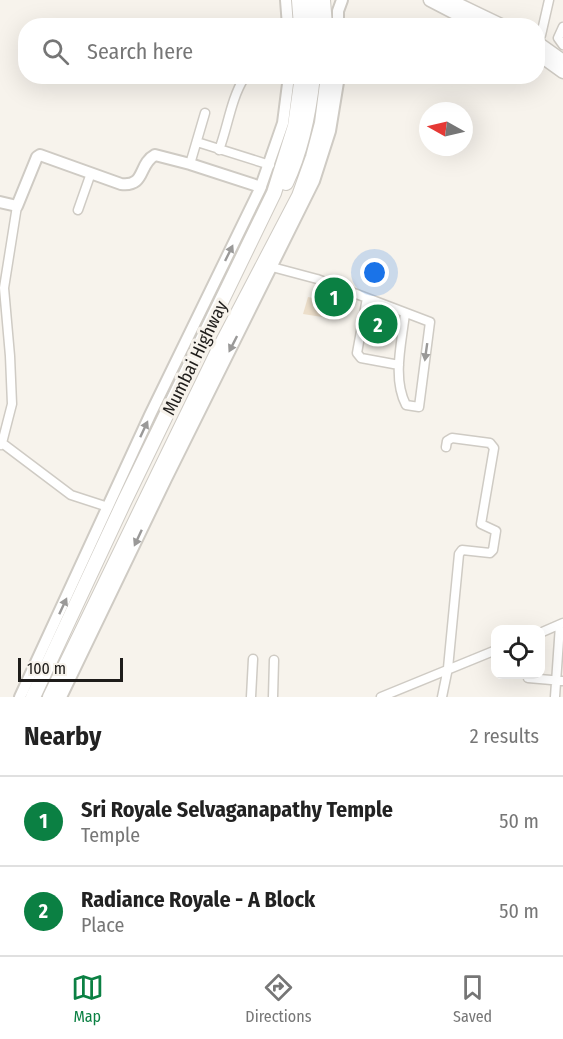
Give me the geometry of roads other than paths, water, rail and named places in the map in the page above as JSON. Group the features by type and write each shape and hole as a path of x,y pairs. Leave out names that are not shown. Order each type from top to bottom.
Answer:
{"highway":[{"path":"299,0 300,18"},
{"path":"311,0 312,18"},
{"name":"Mumbai Highway","path":"33,697 57,644 58,629 265,213 282,170 295,126 301,84"},
{"path":"237,271 263,228 291,173 307,121 313,84"},
{"path":"50,697 172,458 217,353 303,187 322,123 327,84"}],"main road":[{"path":"430,0 465,18"},
{"path":"449,0 486,18"},
{"path":"545,48 563,62"},
{"path":"545,60 563,72"}],"street":[{"path":"286,0 287,18"},
{"path":"338,18 342,0"},
{"path":"545,18 549,0"},
{"path":"563,27 558,39 563,45"},
{"path":"219,150 228,125 236,90 240,84"},
{"path":"20,697 58,629 108,507 261,187 283,123 288,84"},
{"path":"62,697 172,458 306,199 321,165 335,110 338,84"},
{"path":"190,164 205,113"},
{"path":"197,142 270,165"},
{"path":"108,507 71,495 1,445 12,404 4,288 17,206 37,157 40,155 129,185 136,181 150,158 155,155 261,187"},
{"path":"78,210 91,173"},
{"path":"0,202 17,206"},
{"path":"272,268 317,279 322,283 430,322 419,407 406,405 400,394 399,365 405,313"},
{"path":"367,298 357,353 361,358 399,365"},
{"path":"442,697 448,668 459,554 462,550 490,553 493,550 496,531 481,524 494,448 490,443 452,438 447,441 446,447"},
{"path":"545,631 561,624 560,681 555,697"},
{"path":"381,697 491,652"},
{"path":"250,697 253,660"},
{"path":"273,697 274,660"},
{"path":"539,679 560,681"}],"place":[{"name":"Sri Royale Selvaganapathy Temple","path":"334,297"},
{"name":"Radiance Royale - A Block","path":"378,324"}]}
